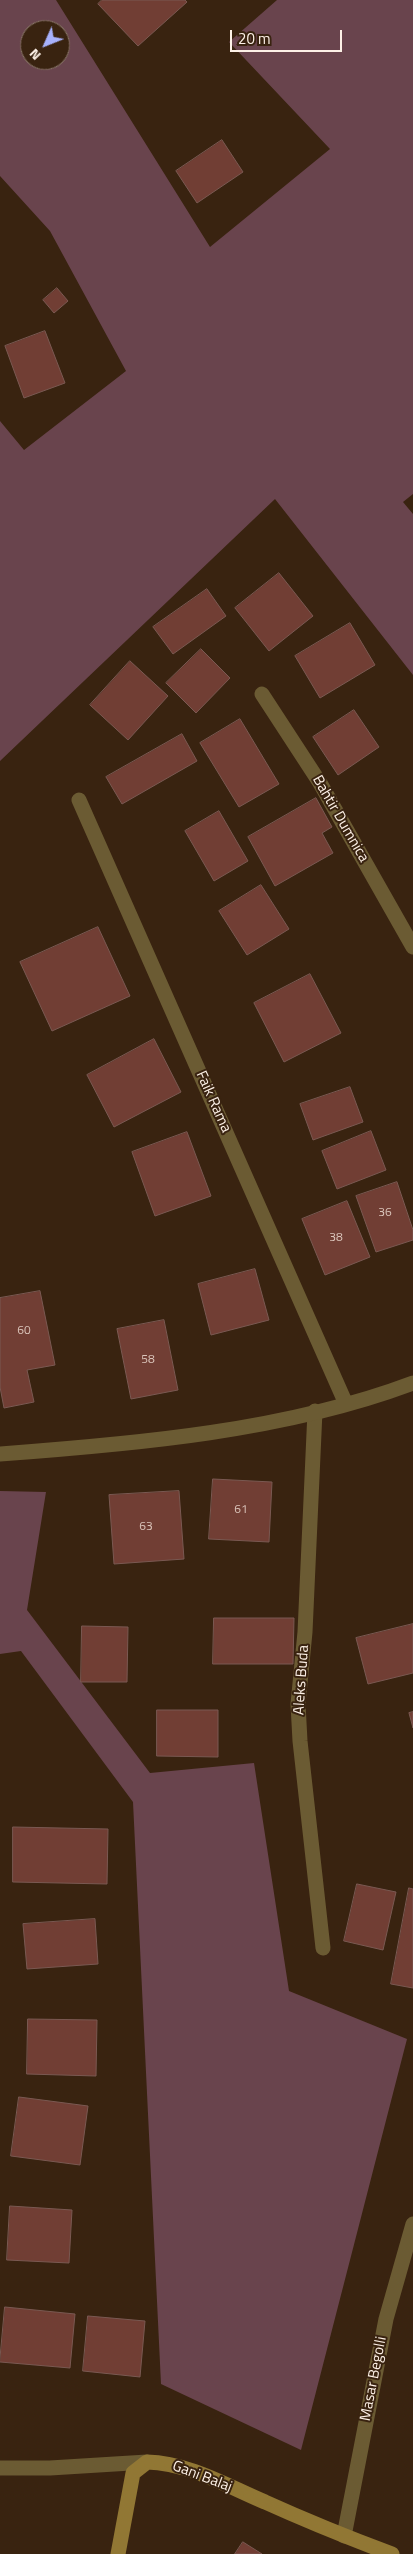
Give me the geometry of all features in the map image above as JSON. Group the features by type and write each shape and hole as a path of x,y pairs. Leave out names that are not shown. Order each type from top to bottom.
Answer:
{"street":[{"name":"Bahtir Dumnica","path":"262,694 320,783 413,947"},
{"name":"Faik Rama","path":"79,800 346,1404"},
{"path":"0,1454 109,1446 253,1424 367,1400 413,1383"},
{"name":"Aleks Buda","path":"315,1411 305,1632 298,1704 300,1741 323,1948"},
{"name":"Masar Begolli","path":"344,2536 386,2319 413,2224"},
{"path":"118,2554 134,2473 147,2462"},
{"name":"Gani Balaj","path":"0,2468 50,2468 168,2462 189,2469 344,2536 392,2554"}],"shaded area":[{"path":"0,0 56,0 68,20 20,20 20,70 70,70 70,22 210,247 330,149 229,42 277,0 413,0 413,494 403,502 413,514 413,675 275,499 0,761 0,421 24,450 126,371 50,231 0,176"},
{"path":"0,1491 46,1492 27,1610 150,1773 254,1763 289,1991 407,2039 301,2450 161,2384 133,1802 21,1651 0,1654"}],"building":[{"path":"102,0 185,0 187,2 138,46 98,4"},
{"path":"222,140 243,172 197,203 176,171"},
{"path":"57,288 68,301 54,313 43,300"},
{"path":"45,331 65,383 24,398 5,346"},
{"path":"279,573 313,616 269,651 235,608"},
{"path":"207,589 226,616 173,654 153,627"},
{"path":"350,623 375,665 320,698 295,656"},
{"path":"201,649 230,678 196,713 166,683"},
{"path":"130,661 168,696 128,740 90,705"},
{"path":"354,710 379,747 338,775 313,737"},
{"path":"240,719 279,784 239,807 200,743"},
{"path":"182,734 197,761 122,804 106,777"},
{"path":"316,798 332,827 322,833 333,853 275,886 248,837"},
{"path":"219,811 248,861 214,881 185,831"},
{"path":"261,885 289,929 247,955 219,911"},
{"path":"98,927 130,996 52,1031 20,962"},
{"path":"310,974 341,1033 284,1062 254,1003"},
{"path":"154,1039 181,1092 114,1127 87,1075"},
{"path":"350,1087 363,1122 313,1140 300,1104"},
{"path":"371,1131 386,1170 337,1189 322,1151"},
{"path":"187,1132 211,1196 155,1216 132,1152"},
{"path":"397,1182 413,1230 413,1240 376,1252 356,1196"},
{"path":"347,1201 370,1257 325,1275 302,1219"},
{"path":"255,1269 269,1320 211,1335 198,1284"},
{"path":"40,1291 55,1365 27,1370 34,1402 4,1408 0,1387 0,1298"},
{"path":"164,1320 178,1390 131,1399 117,1329"},
{"path":"213,1479 272,1482 269,1542 209,1539"},
{"path":"179,1491 184,1559 114,1564 109,1495"},
{"path":"214,1618 294,1618 293,1664 213,1664"},
{"path":"413,1624 413,1673 368,1684 356,1638"},
{"path":"82,1626 128,1627 127,1682 81,1682"},
{"path":"157,1710 218,1710 218,1757 157,1756"},
{"path":"413,1712 413,1728 409,1713"},
{"path":"13,1827 108,1829 107,1884 13,1882"},
{"path":"357,1884 396,1892 383,1950 344,1941"},
{"path":"409,1888 413,1889 413,1988 391,1984"},
{"path":"95,1919 98,1964 27,1969 23,1924"},
{"path":"28,2019 97,2020 96,2076 27,2074"},
{"path":"19,2097 88,2106 80,2165 11,2156"},
{"path":"10,2206 72,2210 69,2263 7,2260"},
{"path":"5,2307 75,2314 70,2368 0,2362"},
{"path":"88,2316 145,2321 140,2377 83,2371"},
{"path":"243,2542 262,2554 235,2554"}]}
